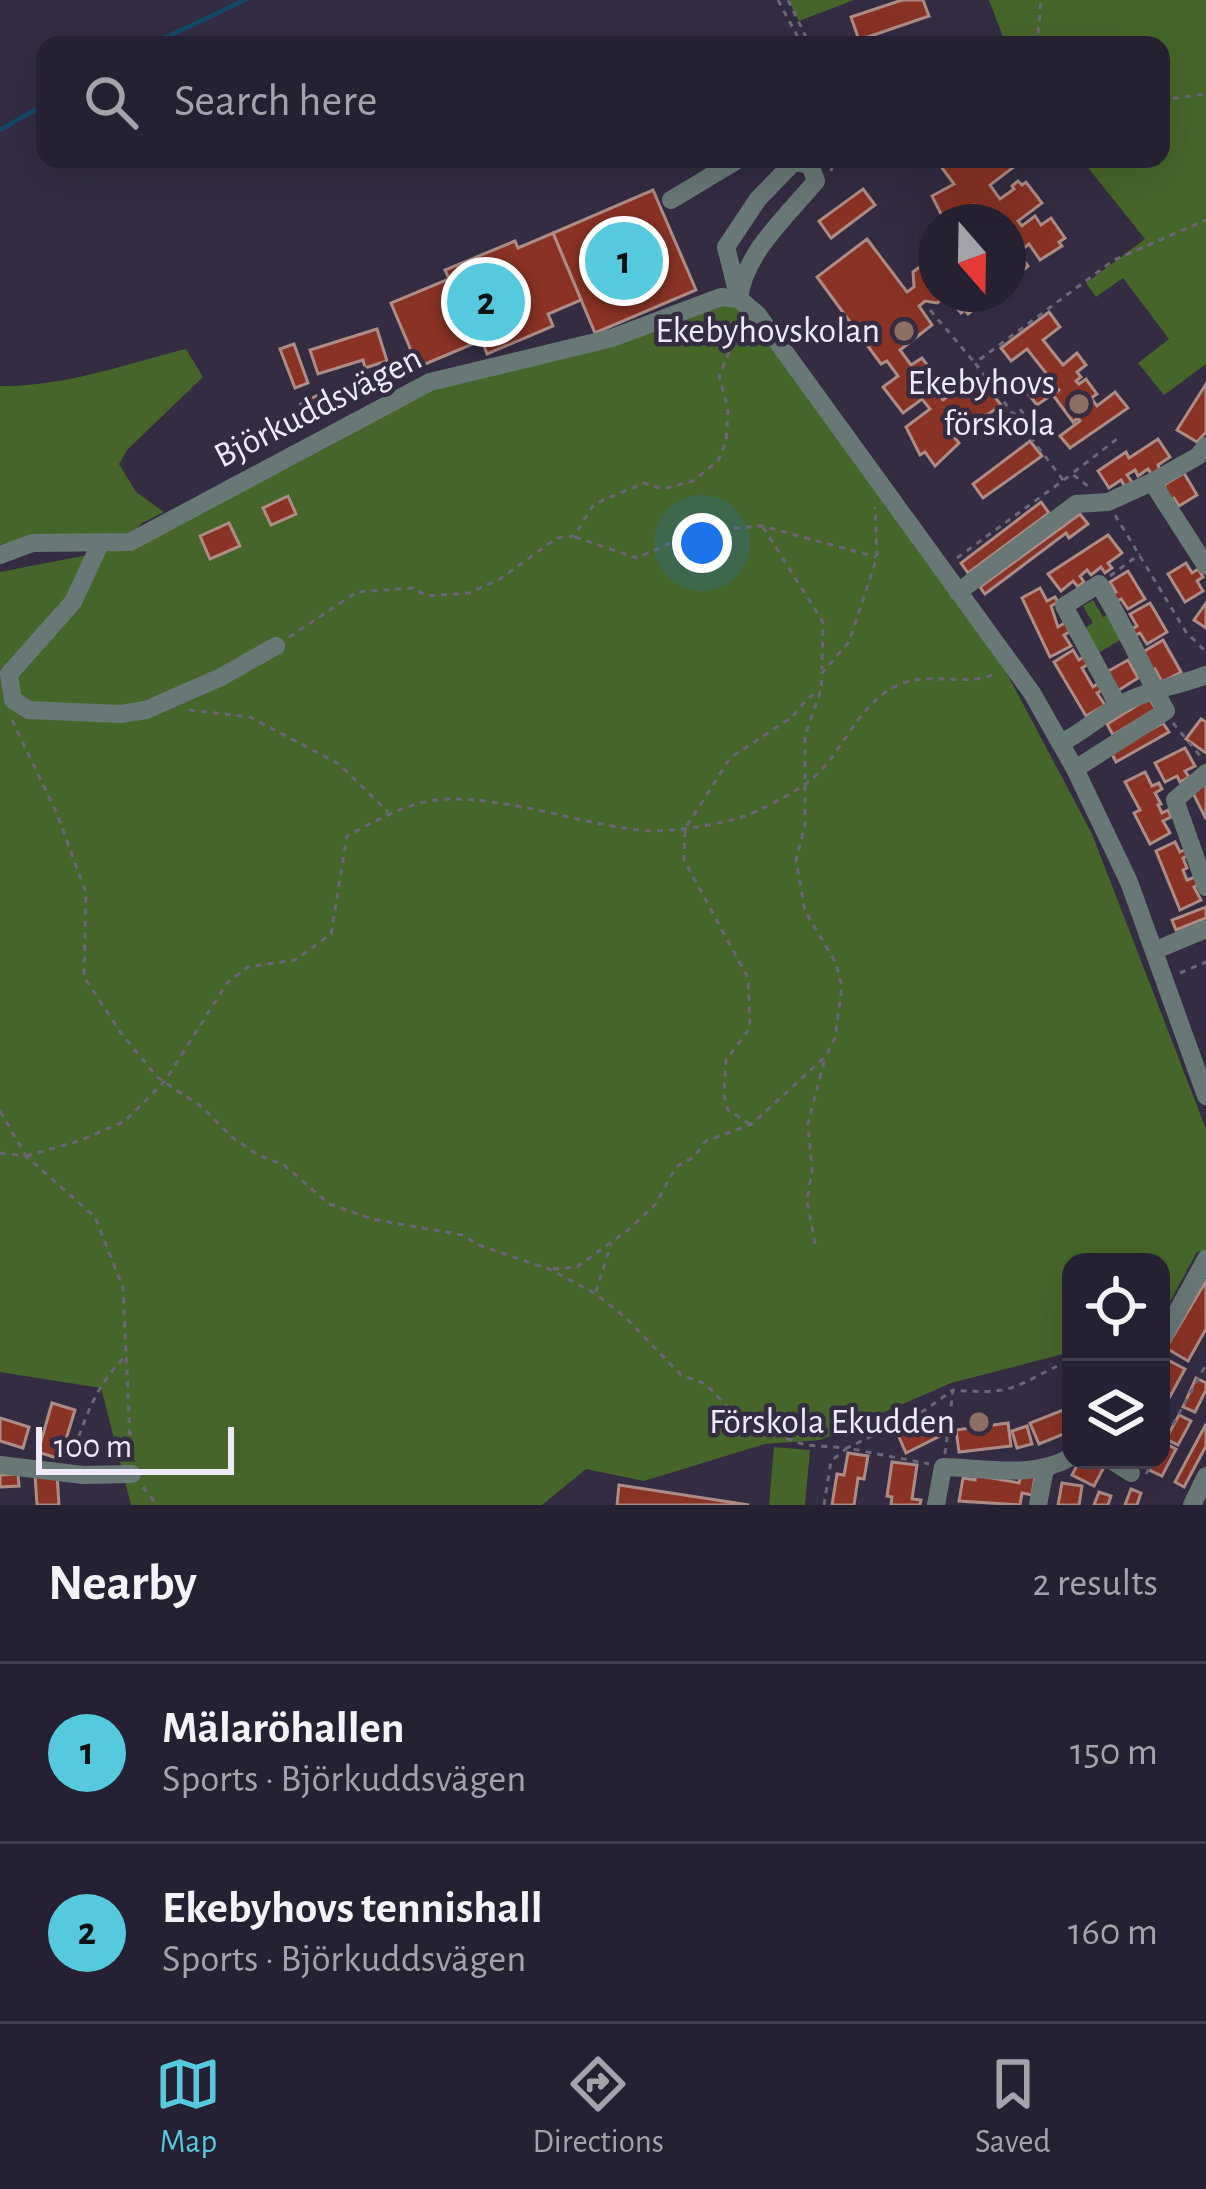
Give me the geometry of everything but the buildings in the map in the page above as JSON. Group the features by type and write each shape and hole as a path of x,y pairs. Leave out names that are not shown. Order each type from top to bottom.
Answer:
{"street":[{"path":"671,200 724,168"},
{"path":"788,168 758,199 726,247 744,301 1013,667 1060,743 1129,881 1206,1096"},
{"path":"744,301 741,280 755,255 816,181 811,168"},
{"name":"Björkuddsvägen","path":"0,555 32,543 130,542 430,382 612,338 721,297 744,301"},
{"path":"958,592 1076,504 1108,502 1198,456 1206,446"},
{"path":"1152,482 1206,566"},
{"path":"100,544 73,602 4,673 13,700 29,710 120,714 146,710 276,646"},
{"path":"1075,769 1166,711 1099,584 1060,599 1118,705"},
{"path":"1060,743 1118,705 1154,688 1175,687 1206,674"},
{"path":"1206,773 1174,800 1206,887"},
{"path":"1156,950 1206,929"},
{"path":"1170,1325 1206,1259"},
{"path":"0,1453 38,1467"},
{"path":"936,1505 943,1466 1045,1468 1062,1461"},
{"path":"0,1466 132,1474"},
{"path":"1038,1505 1045,1468"},
{"path":"1126,1469 1137,1476"},
{"path":"1192,1505 1206,1476"}],"path":[{"path":"778,0 797,36"},
{"path":"788,0 806,36"},
{"path":"1038,36 1041,0"},
{"path":"1170,99 1206,94"},
{"path":"830,172 832,168"},
{"path":"975,363 1114,260 1206,220"},
{"path":"574,536 594,504 644,483 663,489 693,481 718,461 726,442 728,409 719,376 744,301"},
{"path":"932,312 1013,414 1020,409 1038,434 1032,439 1063,480"},
{"path":"950,563 1118,439"},
{"path":"1072,473 1108,502 1186,632 1206,652"},
{"path":"822,673 849,642 877,557 876,481"},
{"path":"276,646 357,592 413,588 427,596 469,592 500,579 557,538 574,536 637,558 698,531 762,526 877,557"},
{"path":"762,526 823,622 821,690 805,735 805,825 796,860 805,911 836,963 842,987 835,1037 808,1124 812,1170 808,1201 815,1244"},
{"path":"1099,584 1140,554"},
{"path":"0,1153 26,1156 125,1121 165,1081 227,983 248,967 295,960 331,934 347,836 390,814 447,799 514,806 634,830 685,829 744,817 806,782 856,723 896,686 933,677 974,683 1013,667"},
{"path":"752,1124 728,1110 724,1095 726,1060 750,1028 748,978 684,860 685,829 730,758 792,717 821,690"},
{"path":"13,700 10,716 57,814 86,893 84,977 157,1077 202,1107 232,1137 284,1165 329,1204 372,1219 462,1234 481,1246 549,1269 596,1294 682,1375 706,1384 741,1422 805,1445 943,1466 953,1390"},
{"path":"180,709 250,717 339,764 390,814"},
{"path":"1166,711 1186,743 1206,763"},
{"path":"1177,974 1206,962"},
{"path":"549,1269 577,1267 612,1242 655,1205 676,1167 694,1157 706,1141 752,1124 826,1056"},
{"path":"0,1111 26,1156 94,1217 122,1288 132,1474 157,1505"},
{"path":"596,1294 612,1242"},
{"path":"67,1472 88,1408 106,1375 125,1357"},
{"path":"824,1505 831,1461 848,1448 926,1410 953,1390 996,1394 1025,1386 1069,1361"},
{"path":"1170,1430 1206,1364"},
{"path":"1137,1476 1144,1469"}],"green space":[{"path":"788,0 854,0 799,21"},
{"path":"989,0 1206,0 1206,364 1164,395 1138,363 1169,339 1123,278 1096,297 1086,283 1145,239 1088,168 1170,168 1170,36 1003,36"},
{"path":"717,303 735,305 753,318 995,651 1092,834 1206,1129 1206,1251 1197,1252 1170,1302 1170,1253 1062,1253 1062,1354 951,1383 820,1440 765,1444 644,1481 586,1469 542,1505 131,1505 101,1388 0,1372 0,572 134,546 435,387"},
{"path":"186,349 203,377 127,450 119,464 136,492 164,512 132,533 25,538 0,545 0,386 71,379"},
{"path":"1093,600 1103,617 1110,613 1125,637 1095,655 1080,631 1093,623 1083,606"},
{"path":"774,1447 810,1450 805,1505 769,1505"}],"waterway":[{"path":"169,36 245,0"},
{"path":"0,130 36,109"}],"place":[{"name":"Mälaröhallen","path":"624,261"},
{"name":"Ekebyhovs tennishall","path":"486,302"},
{"name":"Ekebyhovskolan","path":"904,331"},
{"name":"Ekebyhovs förskola","path":"1079,404"},
{"name":"Förskola Ekudden","path":"979,1422"}]}
